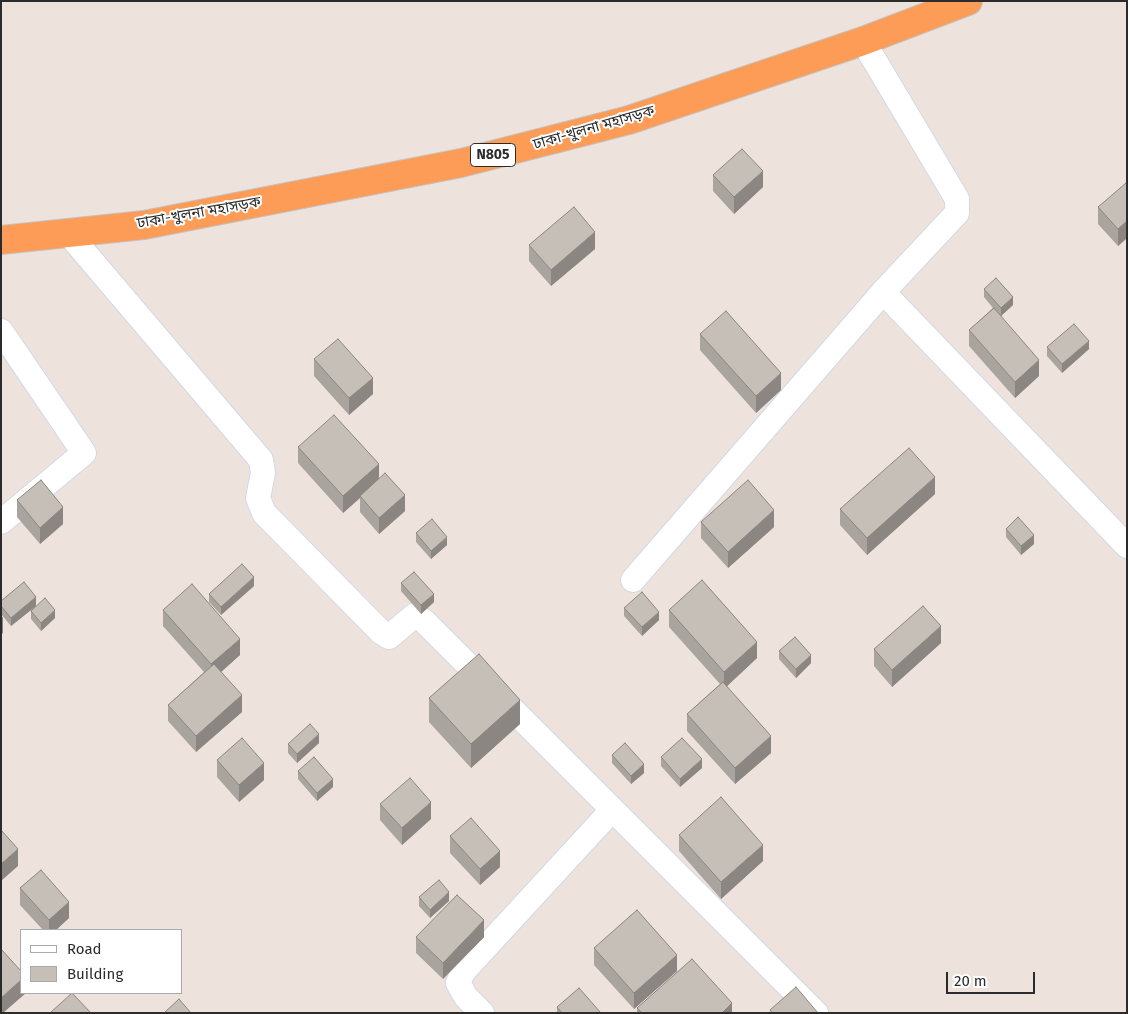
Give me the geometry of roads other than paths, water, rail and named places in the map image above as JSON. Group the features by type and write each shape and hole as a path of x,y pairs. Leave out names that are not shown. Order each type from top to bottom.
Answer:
{"highway":[{"name":"ঢাকা-খুলনা মহাসড়ক","path":"1,240 144,225 461,163 629,120 863,42 968,1"}],"street":[{"path":"633,580 883,292 957,213 957,199 863,42"},
{"path":"68,233 261,460 263,473 258,498 264,513 388,637 415,615 424,621 816,1013"},
{"path":"883,292 1127,546"},
{"path":"1,331 84,453 1,522"},
{"path":"482,1013 466,997 458,983 463,972 612,810"}]}
